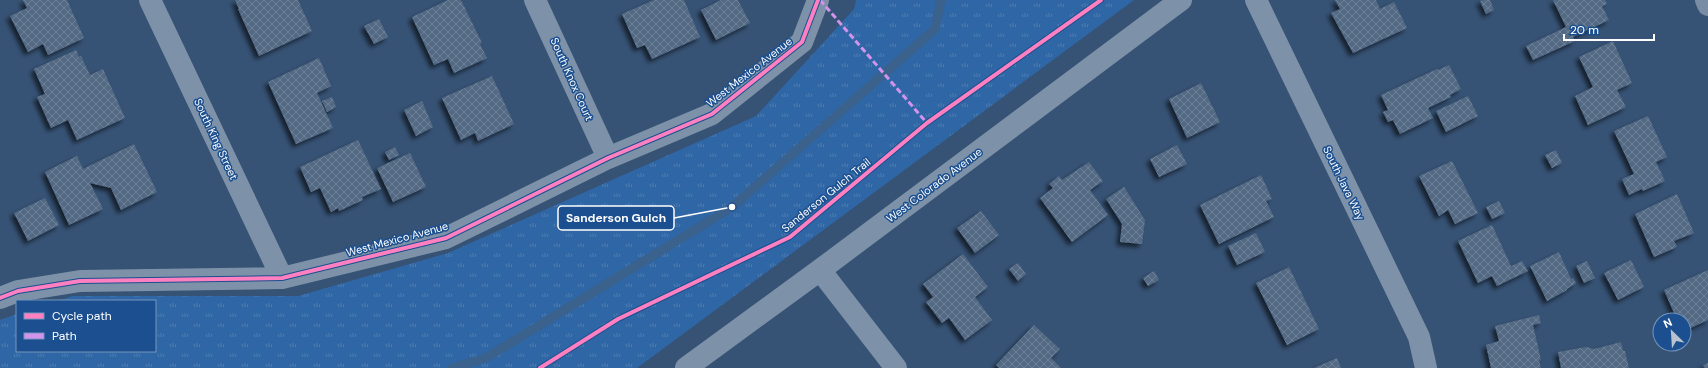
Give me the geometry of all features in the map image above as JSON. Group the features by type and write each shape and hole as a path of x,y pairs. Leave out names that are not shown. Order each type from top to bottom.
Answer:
{"street":[{"name":"South King Street","path":"150,0 282,278"},
{"name":"South Knox Court","path":"535,0 608,158"},
{"name":"West Mexico Avenue","path":"0,298 18,291 80,281 282,278 446,238 608,158 712,114 802,42 818,0"},
{"name":"West Colorado Avenue","path":"686,368 820,270 1181,0"},
{"name":"South Java Way","path":"1256,0 1419,337 1426,368"},
{"path":"1706,0 1708,5"},
{"path":"820,270 896,368"}],"green space":[{"path":"856,0 1134,0 637,368 0,368 0,320 16,314 16,352 156,352 156,300 60,300 73,296 298,296 448,253 756,116 854,9"}],"building":[{"path":"23,0 67,0 84,38 48,55 43,44 28,52 10,16 27,8"},
{"path":"235,0 298,0 312,31 259,56"},
{"path":"448,0 461,0 482,43 480,44 487,58 454,73 448,59 434,65 412,17"},
{"path":"654,0 684,0 700,37 652,59 645,45 637,48 622,14"},
{"path":"721,0 738,0 750,23 716,40 701,10"},
{"path":"1335,0 1376,0 1380,9 1394,2 1407,28 1353,53 1331,13 1340,9"},
{"path":"1490,0 1494,10 1486,14 1480,1"},
{"path":"1553,0 1605,0 1607,4 1602,6 1609,20 1573,37 1575,41 1533,60 1526,46 1566,27"},
{"path":"379,19 388,37 374,44 364,26"},
{"path":"1613,41 1632,83 1617,90 1626,107 1588,125 1575,96 1593,87 1579,57"},
{"path":"76,50 79,57 81,56 90,75 103,69 125,118 77,140 68,120 51,128 37,97 45,94 34,69"},
{"path":"319,58 331,86 317,93 333,128 296,144 268,82"},
{"path":"1449,65 1461,89 1450,95 1451,97 1428,108 1433,118 1400,134 1393,120 1388,122 1383,112 1388,110 1381,95"},
{"path":"492,76 514,124 478,141 475,133 461,140 442,98"},
{"path":"1201,83 1220,122 1187,138 1169,99"},
{"path":"1468,96 1478,116 1446,132 1436,111"},
{"path":"332,97 336,107 327,112 322,101"},
{"path":"422,101 433,127 416,136 404,110"},
{"path":"1648,116 1667,157 1656,162 1665,181 1643,191 1642,189 1629,195 1622,179 1634,174 1614,131"},
{"path":"358,140 381,189 362,197 363,200 339,211 338,208 331,212 320,188 311,192 300,167"},
{"path":"134,144 157,192 121,210 111,188 90,183 103,209 69,225 45,172 77,156 83,169"},
{"path":"1177,145 1187,164 1159,177 1150,159"},
{"path":"395,147 399,155 389,160 385,152"},
{"path":"1556,150 1562,163 1552,168 1545,155"},
{"path":"410,153 426,187 393,202 377,168"},
{"path":"1452,161 1478,213 1455,224 1448,210 1439,216 1419,176"},
{"path":"1089,162 1103,181 1090,190 1108,215 1072,242 1040,198 1053,188 1049,184 1059,176 1062,180"},
{"path":"1261,175 1272,199 1266,201 1274,217 1219,244 1200,205"},
{"path":"1124,187 1145,220 1142,244 1120,242 1122,224 1106,199"},
{"path":"1677,194 1694,233 1674,241 1677,247 1654,257 1635,214"},
{"path":"45,198 59,225 28,241 14,213"},
{"path":"1499,201 1505,213 1492,219 1486,207"},
{"path":"981,211 999,235 975,253 957,228"},
{"path":"1492,225 1511,266 1522,261 1528,271 1497,286 1492,276 1478,283 1458,241"},
{"path":"1256,233 1265,252 1237,265 1228,246"},
{"path":"1559,252 1571,279 1573,278 1576,283 1567,290 1547,301 1530,266"},
{"path":"963,254 988,287 975,297 992,320 965,340 949,318 942,323 926,302 933,297 923,284"},
{"path":"1631,260 1644,287 1618,300 1604,273"},
{"path":"1587,261 1595,278 1584,283 1576,266"},
{"path":"1018,263 1026,274 1018,281 1009,269"},
{"path":"1289,267 1319,329 1287,345 1256,283"},
{"path":"1708,270 1708,320 1692,327 1692,312 1674,312 1664,290"},
{"path":"1154,271 1159,280 1148,286 1143,278"},
{"path":"1539,315 1541,323 1533,325 1541,360 1539,361 1541,368 1491,368 1486,345 1499,341 1495,326"},
{"path":"1034,325 1060,349 1051,358 1061,368 999,368 996,365"},
{"path":"1621,342 1629,368 1561,368 1558,352 1586,347 1594,349"},
{"path":"1337,358 1341,368 1314,368"},
{"path":"1708,363 1708,368 1705,368 1703,365"}],"waterway":[{"path":"452,368 486,358 732,207 935,29 941,0"}],"marked path":[{"path":"820,0 927,123"}],"cycle path":[{"path":"0,298 18,291 80,281 282,278 446,238 608,158 712,114 802,42 818,0"},
{"name":"Sanderson Gulch Trail","path":"540,368 618,319 790,237 927,123 1101,0"}],"place":[{"name":"Sanderson Gulch","path":"732,207"}]}
